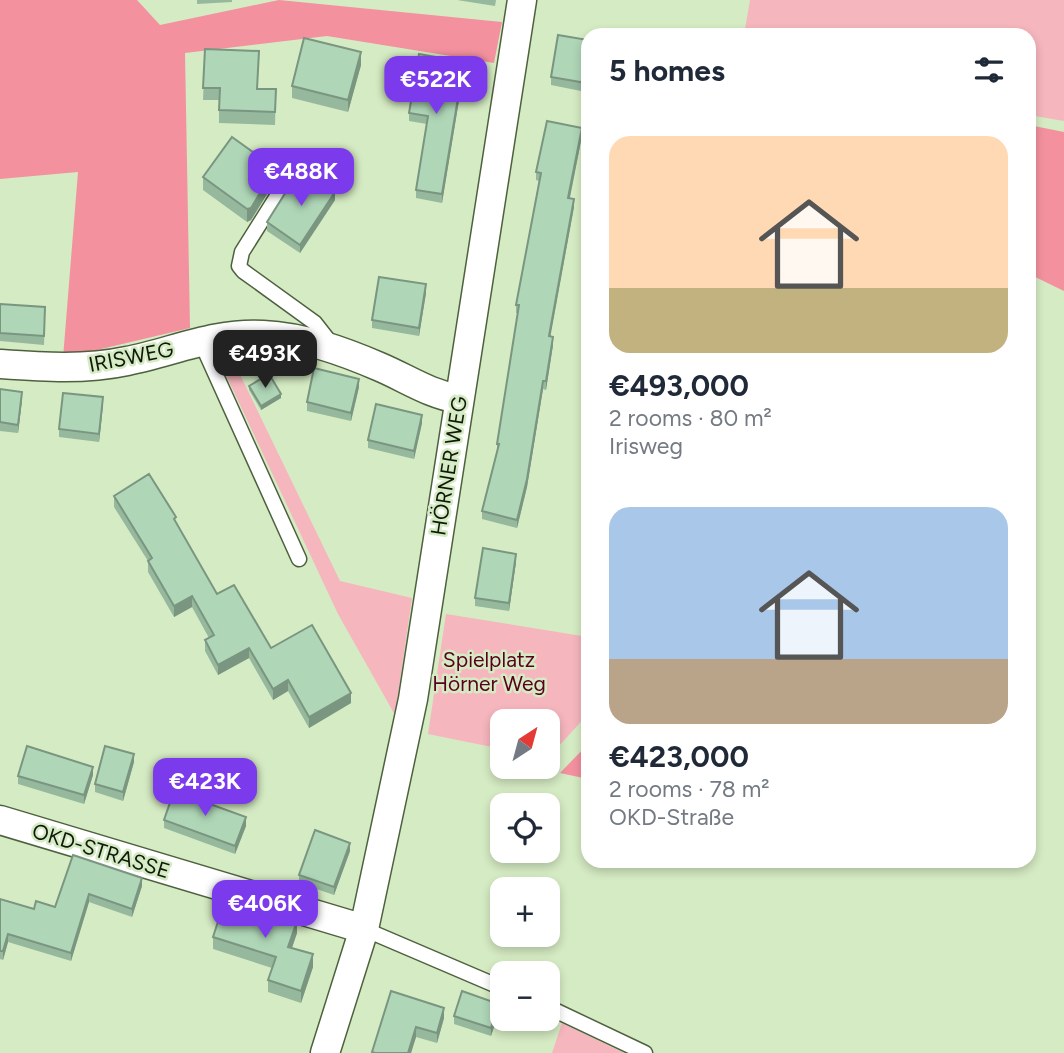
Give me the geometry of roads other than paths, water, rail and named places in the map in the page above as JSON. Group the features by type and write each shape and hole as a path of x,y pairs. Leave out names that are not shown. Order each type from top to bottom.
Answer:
{"street":[{"name":"HÖRNER WEG","path":"325,1053 364,929 413,699 522,0"},
{"name":"IRISWEG","path":"0,365 61,368 101,366 214,338 262,334 321,344 382,368 436,395 459,399"},
{"name":"OKD-STRASSE","path":"0,820 364,929"}],"lane":[{"path":"286,181 242,252 239,266 315,323 336,350"},
{"path":"201,342 299,559"},
{"path":"364,929 490,983"},
{"path":"560,1012 645,1053"}],"park label":[{"name":"Spielplatz Hörner Weg","path":"489,672"}]}
